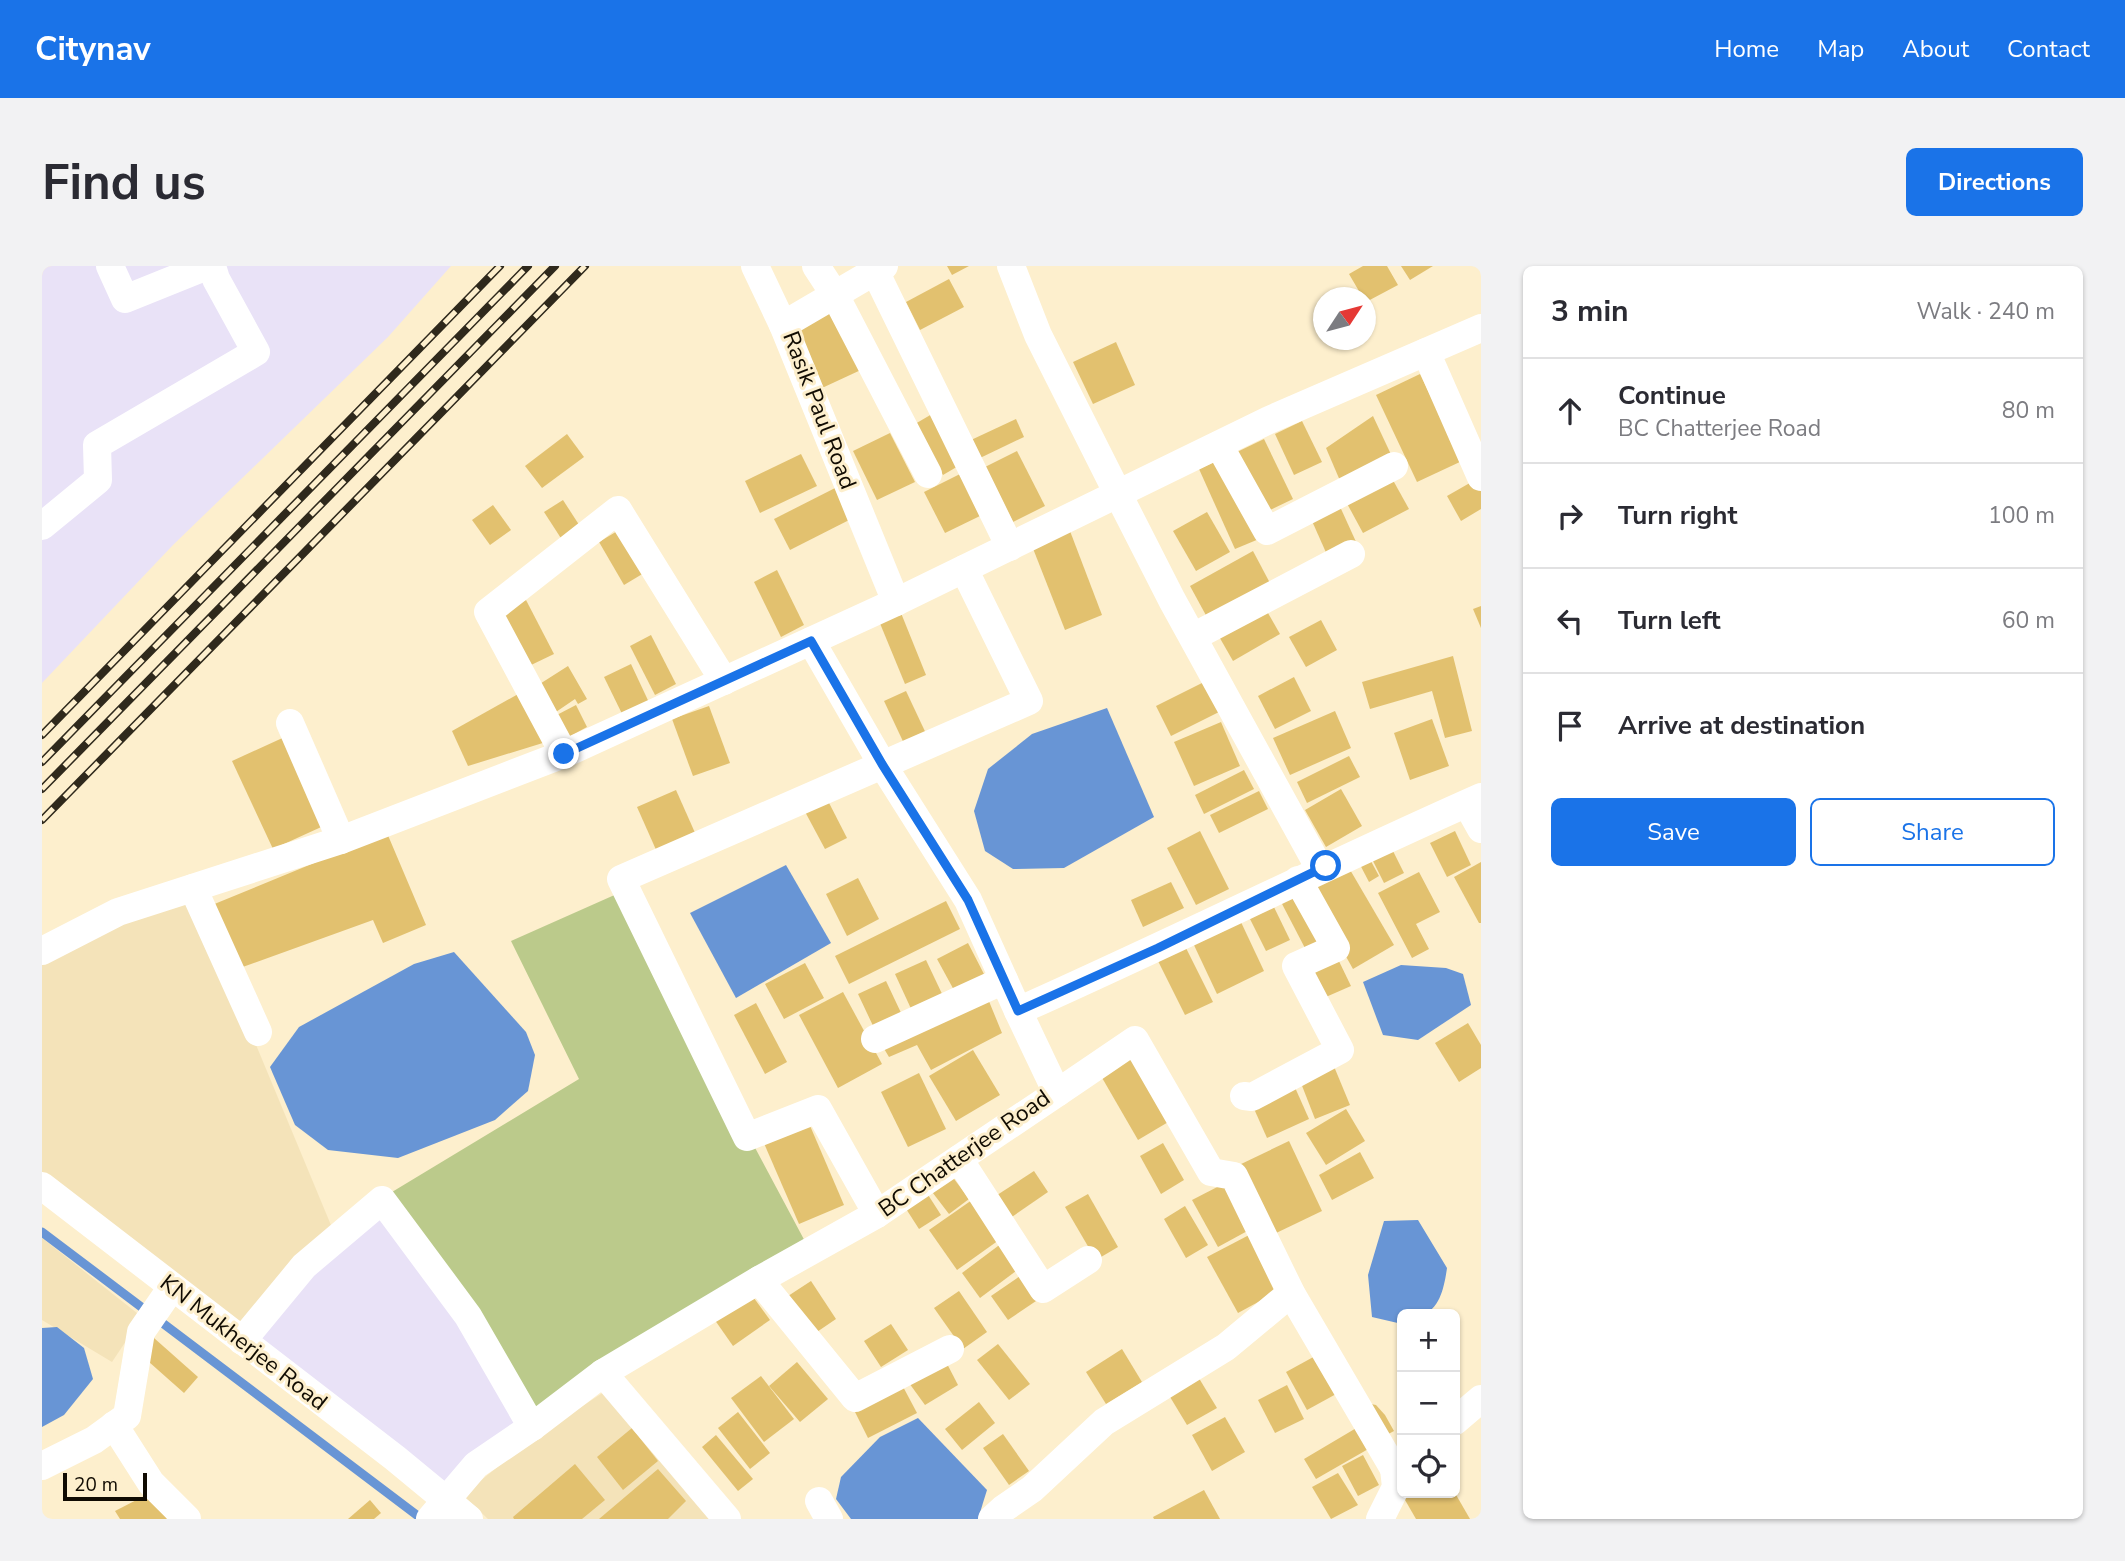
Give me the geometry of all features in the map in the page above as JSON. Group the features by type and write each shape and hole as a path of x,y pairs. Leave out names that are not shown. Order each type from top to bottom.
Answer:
{"street":[{"path":"42,526 98,480 97,445 256,352 209,266 125,299 110,266"},
{"path":"755,266 783,325"},
{"path":"816,266 835,295 928,474"},
{"path":"1011,266 1038,335 1193,637 1309,874 1336,948 1296,966 1340,1050 1252,1097 1244,1096"},
{"path":"879,269 1010,547"},
{"name":"Rasik Paul Road","path":"879,269 783,325 896,602"},
{"path":"42,951 118,912 341,840 564,754 896,602 1219,445 1481,328"},
{"path":"1426,352 1481,477"},
{"path":"1219,445 1267,531 1394,466"},
{"path":"564,754 488,612 618,510 724,681"},
{"path":"1193,637 1351,554"},
{"path":"877,1214 818,1109 747,1137 621,878 1029,701 964,569"},
{"name":"BC Chatterjee Road","path":"438,1509 476,1465 603,1373 759,1280 877,1214 1057,1093 968,900 882,764 811,641"},
{"path":"290,723 341,840"},
{"path":"1018,1011 1158,948 1309,874 1474,800 1481,829"},
{"path":"193,888 258,1032"},
{"path":"875,1039 1004,980"},
{"path":"1057,1093 1135,1040 1211,1172 1234,1175 1291,1293 1397,1463"},
{"path":"959,1159 1043,1289 1088,1259"},
{"name":"KN Mukherjee Road","path":"42,1186 242,1340 438,1509 469,1519"},
{"path":"242,1340 304,1266 382,1200 468,1316 532,1427"},
{"path":"759,1280 855,1398 950,1349"},
{"path":"42,1466 94,1440 127,1416 141,1332 172,1287"},
{"path":"992,1519 1032,1489 1104,1422 1226,1347 1291,1293"},
{"path":"603,1373 727,1519"},
{"path":"1460,1417 1481,1399"},
{"path":"114,1425 151,1483 187,1519"},
{"path":"1380,1519 1396,1487 1397,1476"}],"shaded area":[{"path":"42,266 451,266 388,337 173,545 42,683"},
{"path":"188,900 242,1011 333,1230 241,1332 42,1173 42,961 121,920"},
{"path":"380,1208 462,1318 520,1422 446,1484 257,1339 315,1266"},
{"path":"42,1238 142,1317 112,1362 42,1320"},
{"path":"604,1392 715,1519 488,1519 463,1495 532,1439"}],"green space":[{"path":"619,893 808,1247 534,1416 392,1192 579,1079 511,941"}],"water":[{"path":"1107,708 1154,817 1064,868 1013,869 985,851 974,811 988,769 1032,734"},
{"path":"786,865 831,943 736,998 690,913"},
{"path":"454,952 526,1032 535,1055 528,1091 495,1120 398,1158 328,1150 295,1125 270,1067 299,1027 414,964"},
{"path":"1401,965 1446,968 1463,974 1471,1005 1418,1040 1383,1035 1363,982"},
{"path":"1418,1220 1447,1268 1435,1306 1431,1309 1397,1309 1397,1323 1372,1317 1368,1275 1384,1221"},
{"path":"57,1327 84,1348 93,1379 64,1415 42,1427 42,1328"},
{"path":"918,1418 987,1490 978,1519 851,1519 836,1499 841,1477 880,1437"}],"building":[{"path":"947,266 969,266 952,275"},
{"path":"1363,266 1387,266 1398,285 1376,297 1376,287 1357,287 1349,274"},
{"path":"1401,266 1433,266 1410,280"},
{"path":"949,279 964,307 920,330 906,302"},
{"path":"834,307 863,369 822,388 793,326"},
{"path":"1116,342 1135,385 1093,404 1073,362"},
{"path":"1420,374 1462,461 1417,482 1376,395"},
{"path":"932,414 960,465 943,475 915,424"},
{"path":"1373,416 1395,463 1344,490 1326,448"},
{"path":"1016,419 1024,437 980,458 971,440"},
{"path":"1302,421 1322,462 1294,475 1275,434"},
{"path":"890,433 915,482 877,500 853,451"},
{"path":"567,434 584,457 542,488 525,466"},
{"path":"1264,439 1293,499 1266,512 1237,452"},
{"path":"1017,451 1045,506 1013,522 985,467"},
{"path":"801,454 817,486 760,513 745,481"},
{"path":"1223,458 1259,539 1235,549 1199,469"},
{"path":"1389,473 1409,509 1363,533 1344,498"},
{"path":"960,474 980,516 945,533 924,492"},
{"path":"1475,480 1481,491 1481,509 1461,521 1447,496"},
{"path":"843,484 859,515 790,550 774,519"},
{"path":"563,500 585,534 566,546 544,512"},
{"path":"1337,500 1357,544 1328,557 1308,512"},
{"path":"493,505 511,530 490,545 472,520"},
{"path":"1207,512 1230,552 1196,571 1173,531"},
{"path":"624,527 649,570 624,585 599,542"},
{"path":"1070,531 1102,615 1065,630 1032,546"},
{"path":"1253,551 1271,585 1208,619 1190,586"},
{"path":"777,570 804,625 781,637 754,582"},
{"path":"526,600 554,654 529,666 501,613"},
{"path":"1264,606 1280,634 1233,661 1217,633"},
{"path":"1481,606 1481,628 1473,609"},
{"path":"901,613 926,675 905,684 879,621"},
{"path":"1321,620 1337,650 1306,667 1289,637"},
{"path":"651,635 676,684 655,695 630,646"},
{"path":"1453,656 1472,731 1445,738 1432,691 1370,709 1362,682"},
{"path":"631,664 653,711 627,724 604,677"},
{"path":"568,666 587,699 578,704 575,699 553,714 535,687"},
{"path":"1294,677 1311,711 1275,729 1258,696"},
{"path":"1204,682 1219,712 1171,736 1156,706"},
{"path":"906,691 930,742 908,752 884,701"},
{"path":"520,693 546,742 468,766 452,731"},
{"path":"576,705 587,727 563,740 551,718"},
{"path":"709,706 730,763 693,776 672,719"},
{"path":"1335,711 1351,748 1290,775 1273,738"},
{"path":"1432,719 1449,766 1410,780 1394,733"},
{"path":"1221,722 1240,766 1194,786 1174,742"},
{"path":"289,735 330,823 273,849 232,761"},
{"path":"1349,756 1360,777 1307,803 1297,782"},
{"path":"1244,770 1254,789 1204,814 1195,795"},
{"path":"1341,789 1362,826 1326,847 1305,810"},
{"path":"676,790 696,835 657,852 637,807"},
{"path":"1259,791 1268,809 1219,833 1210,815"},
{"path":"826,797 847,838 825,849 803,808"},
{"path":"1200,831 1229,889 1196,905 1167,848"},
{"path":"1455,831 1471,865 1447,877 1430,843"},
{"path":"387,833 426,925 383,943 373,920 237,969 212,905"},
{"path":"1389,843 1404,873 1384,883 1369,853"},
{"path":"1366,852 1379,876 1369,882 1356,857"},
{"path":"1481,862 1481,923 1479,923 1454,877"},
{"path":"1349,868 1394,945 1353,969 1309,891"},
{"path":"1419,872 1440,912 1416,924 1429,949 1412,958 1378,893"},
{"path":"858,878 879,919 847,936 826,894"},
{"path":"1171,882 1184,908 1143,927 1131,900"},
{"path":"1302,889 1329,941 1307,952 1280,900"},
{"path":"946,901 960,929 849,984 835,956"},
{"path":"1272,903 1290,940 1266,951 1248,915"},
{"path":"1240,920 1264,971 1217,994 1193,943"},
{"path":"968,943 985,976 955,992 937,959"},
{"path":"1185,946 1213,1002 1185,1015 1157,959"},
{"path":"1335,953 1351,986 1319,1000 1303,968"},
{"path":"926,960 944,998 913,1013 895,974"},
{"path":"805,963 824,998 784,1019 765,984"},
{"path":"886,981 903,1017 875,1030 858,994"},
{"path":"843,992 882,1064 838,1088 799,1015"},
{"path":"986,994 1002,1033 931,1070 917,1045 889,1057 880,1042"},
{"path":"756,1003 787,1062 765,1074 734,1015"},
{"path":"1468,1023 1481,1045 1481,1068 1459,1082 1435,1043"},
{"path":"973,1050 1000,1095 956,1121 929,1076"},
{"path":"1132,1058 1170,1121 1138,1140 1101,1076"},
{"path":"1333,1064 1350,1105 1315,1119 1299,1078"},
{"path":"919,1073 946,1129 908,1147 881,1092"},
{"path":"1293,1083 1309,1119 1267,1138 1251,1102"},
{"path":"1346,1109 1365,1141 1326,1165 1306,1133"},
{"path":"808,1121 844,1205 799,1224 763,1141"},
{"path":"1289,1141 1322,1211 1272,1235 1239,1165"},
{"path":"1163,1143 1184,1180 1161,1194 1140,1156"},
{"path":"1360,1152 1374,1178 1332,1200 1319,1175"},
{"path":"946,1168 969,1199 949,1214 926,1184"},
{"path":"1034,1171 1048,1192 1006,1221 991,1199"},
{"path":"1225,1183 1251,1229 1218,1247 1192,1200"},
{"path":"923,1187 941,1215 919,1229 901,1201"},
{"path":"1088,1194 1118,1247 1096,1260 1065,1207"},
{"path":"972,1200 999,1240 957,1270 929,1230"},
{"path":"1185,1206 1208,1245 1186,1258 1164,1219"},
{"path":"1251,1234 1282,1289 1238,1313 1207,1257"},
{"path":"1002,1243 1020,1268 980,1298 962,1273"},
{"path":"1023,1274 1039,1299 1008,1320 991,1296"},
{"path":"811,1281 836,1319 811,1336 785,1298"},
{"path":"959,1291 987,1332 963,1349 934,1308"},
{"path":"751,1294 770,1320 733,1346 712,1316"},
{"path":"891,1324 908,1350 881,1367 864,1341"},
{"path":"154,1338 198,1377 184,1393 140,1354"},
{"path":"998,1344 1030,1384 1009,1400 977,1360"},
{"path":"1122,1349 1142,1382 1106,1404 1086,1372"},
{"path":"1317,1355 1338,1393 1307,1410 1286,1372"},
{"path":"943,1356 958,1385 925,1405 904,1376"},
{"path":"797,1362 828,1399 800,1422 769,1386"},
{"path":"1194,1370 1217,1408 1187,1425 1164,1387"},
{"path":"761,1376 794,1419 764,1442 731,1398"},
{"path":"900,1381 917,1413 868,1438 852,1406"},
{"path":"1287,1385 1304,1419 1275,1433 1258,1400"},
{"path":"979,1402 995,1423 962,1450 945,1429"},
{"path":"1371,1404 1376,1405 1385,1415 1394,1431 1381,1438"},
{"path":"738,1412 770,1453 750,1469 718,1428"},
{"path":"1225,1417 1245,1452 1212,1471 1192,1435"},
{"path":"1358,1427 1370,1448 1316,1479 1304,1459"},
{"path":"632,1428 658,1461 623,1490 597,1457"},
{"path":"1003,1434 1029,1471 1009,1485 983,1448"},
{"path":"716,1435 753,1479 738,1491 702,1447"},
{"path":"1363,1455 1379,1485 1358,1496 1342,1466"},
{"path":"575,1464 605,1500 582,1519 514,1519 513,1517"},
{"path":"658,1469 686,1501 668,1519 599,1519"},
{"path":"1338,1473 1358,1505 1331,1519 1312,1487"},
{"path":"1204,1490 1220,1519 1154,1519 1153,1517"},
{"path":"152,1492 167,1519 120,1519 115,1511"},
{"path":"1404,1498 1458,1498 1470,1519 1416,1519"},
{"path":"370,1500 381,1513 374,1519 348,1519"}],"waterway":[{"path":"42,1232 422,1519"}],"railway":[{"path":"42,735 500,266"},
{"path":"42,762 528,266"},
{"path":"42,789 555,266"},
{"path":"42,820 585,266"}],"route":[{"path":"564,754 811,641 882,764 968,900 1018,1011 1158,948 1326,866"}]}
